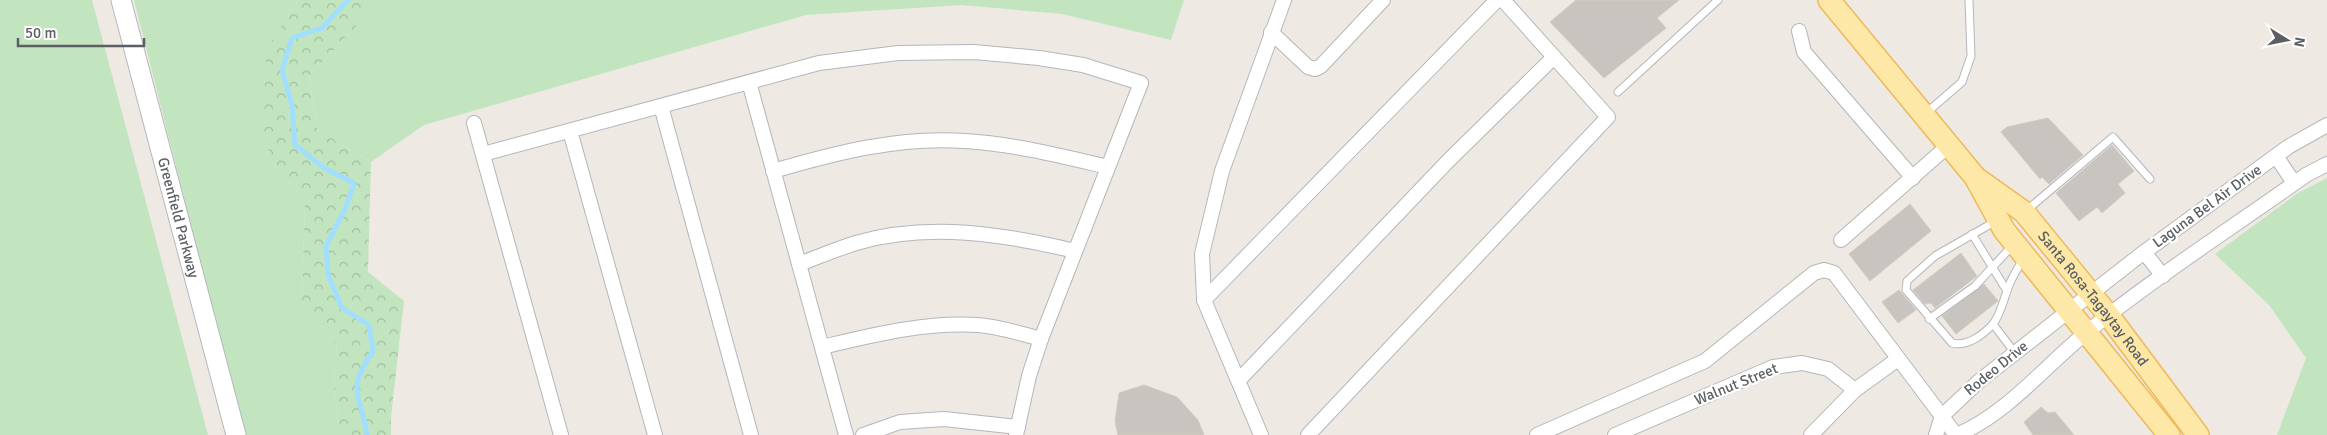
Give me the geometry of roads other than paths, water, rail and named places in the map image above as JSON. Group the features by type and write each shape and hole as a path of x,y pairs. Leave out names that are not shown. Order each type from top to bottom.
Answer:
{"main road":[{"name":"Greenfield Parkway","path":"121,0 236,435"},
{"name":"Santa Rosa-Tagaytay Road","path":"1829,0 1925,114 1974,178 1998,220 2168,435"},
{"name":"Santa Rosa-Tagaytay Road","path":"1974,178 2024,212 2109,316 2198,435"}],"street":[{"path":"1261,435 1240,380 1204,300 1202,254 1222,171 1284,0"},
{"path":"1271,32 1308,67 1315,69 1321,66 1384,0"},
{"path":"1204,300 1497,0"},
{"path":"1308,435 1608,117 1503,0"},
{"path":"1799,31 1804,52 1913,178"},
{"path":"483,154 819,63 898,53 974,52 1083,65 1141,83 1041,339 1029,376 1017,431 944,419 900,422 863,435"},
{"path":"1240,380 1449,160 1554,57"},
{"path":"749,82 846,435"},
{"path":"662,106 751,435"},
{"path":"474,123 561,435"},
{"name":"Laguna Bel Air Drive","path":"2068,310 2276,156 2327,125"},
{"path":"570,131 655,435"},
{"path":"773,171 837,152 903,143 964,141 1032,149 1108,168"},
{"path":"1841,240 1949,145"},
{"path":"2276,156 2294,184"},
{"name":"Laguna Bel Air Drive","path":"2087,333 2162,276 2294,184 2327,164"},
{"path":"799,264 858,243 917,232 965,232 1024,238 1075,251"},
{"path":"2144,252 2162,276"},
{"path":"1536,435 1704,361 1814,273 1824,270 1834,273 1956,435 1979,425 2087,333"},
{"name":"Rodeo Drive","path":"1936,435 1942,416 1962,396 2068,310"},
{"path":"822,347 878,334 934,325 979,325 1041,339"},
{"path":"1811,435 1855,390 1898,359"},
{"name":"Walnut Street","path":"1615,435 1773,367 1802,363 1828,370 1855,390"}],"lane":[{"path":"1618,92 1718,0"},
{"path":"1925,114 1962,82 1971,56 1969,0"},
{"path":"2024,212 2113,137 2150,179"},
{"path":"1998,220 1935,256 1907,281 1906,290 1929,319 1952,343 1959,345 1970,342 1992,324 2003,304 2020,249"},
{"path":"1972,234 2007,291"},
{"path":"1929,319 1975,286 1993,266 2020,249"},
{"path":"1992,324 2015,353"}],"waterway":[{"path":"348,0 322,28 292,38 282,70 292,106 295,145 324,168 354,183 346,207 326,246 328,275 342,308 369,325 373,351 364,365 357,385 357,393 367,435"}]}
